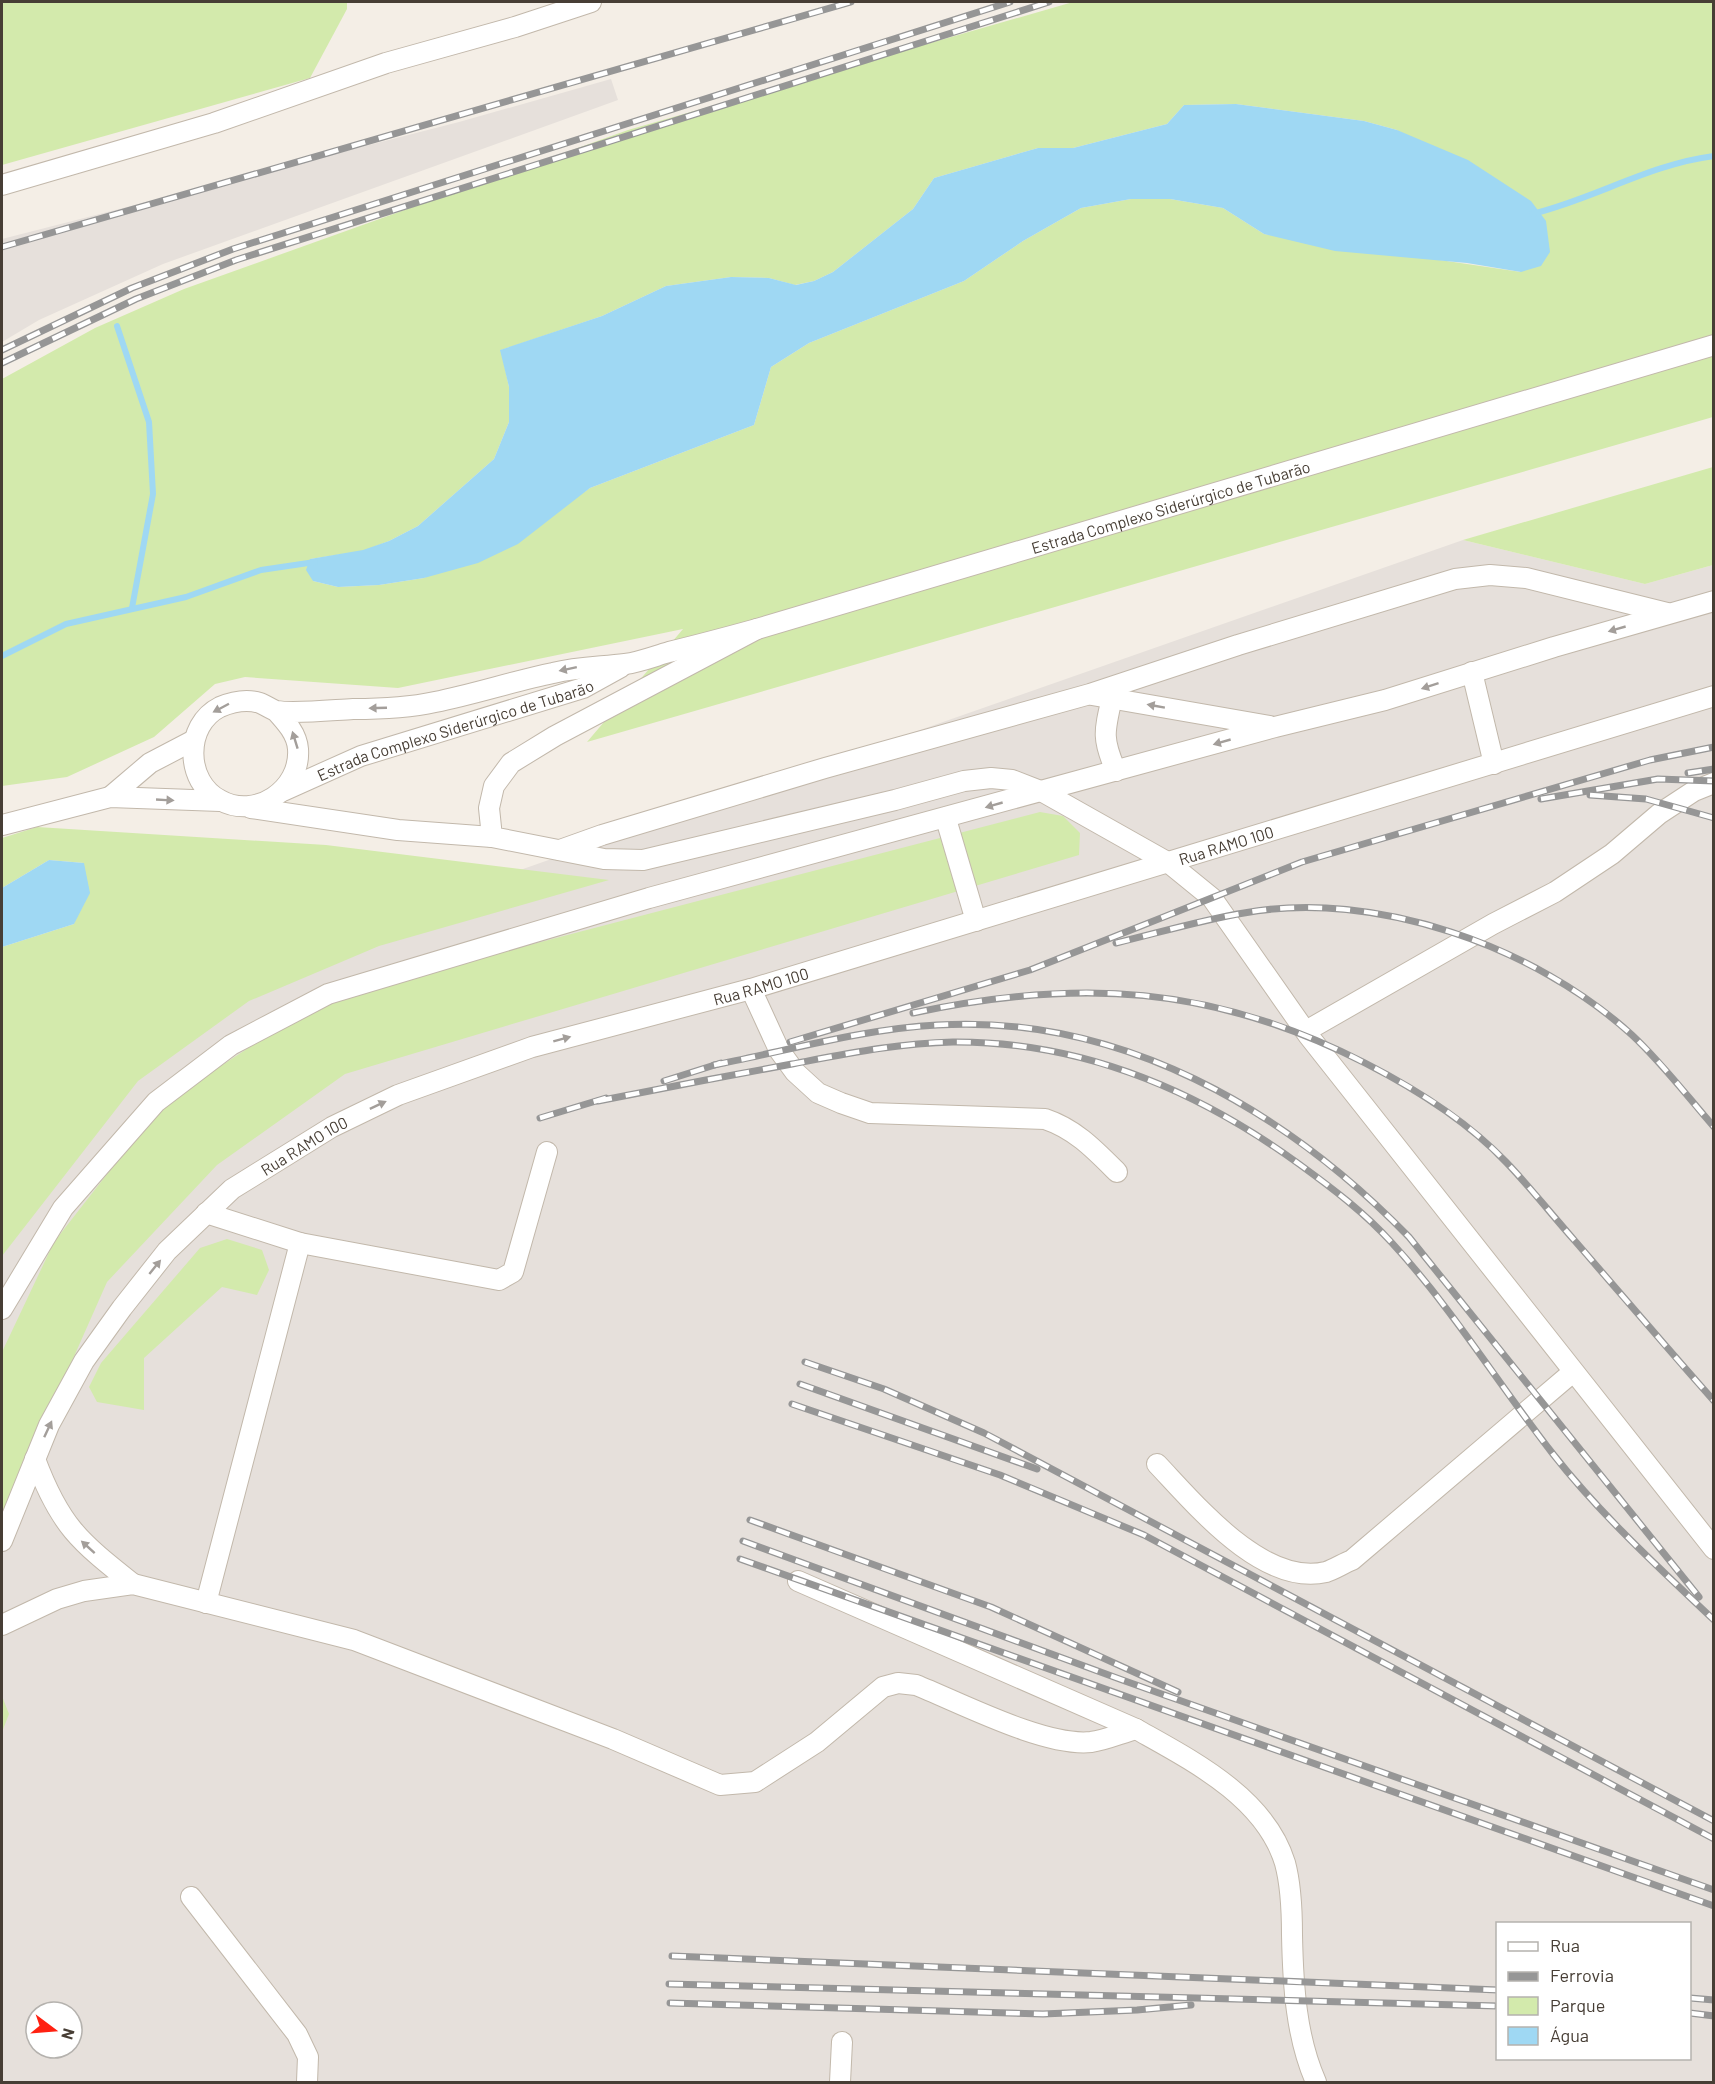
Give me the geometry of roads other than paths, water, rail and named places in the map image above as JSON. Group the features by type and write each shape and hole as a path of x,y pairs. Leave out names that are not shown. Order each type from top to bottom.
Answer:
{"street":[{"path":"2,185 214,123 386,63 515,27 591,2"},
{"name":"Estrada Complexo Siderúrgico de Tubarão","path":"276,711 391,708 433,703 580,667 626,664 757,629 1713,345"},
{"path":"558,851 602,835 825,768 1090,694 1238,645 1455,579 1490,575 1526,578 1670,613"},
{"path":"2,1309 63,1208 156,1102 231,1045 328,994 649,898 946,819 1275,727 1385,700 1713,601"},
{"path":"492,837 489,808 494,786 511,763 555,736 757,629"},
{"name":"Estrada Complexo Siderúrgico de Tubarão","path":"239,807 255,806 361,756 584,688 626,664"},
{"path":"1472,672 1494,764"},
{"path":"1090,694 1275,727"},
{"name":"Rua RAMO 100","path":"2,1541 49,1425 84,1361 167,1251 232,1189 332,1127 398,1095 532,1047 751,989 1713,696"},
{"path":"1112,698 1105,727 1105,746 1116,771"},
{"name":"Estrada Complexo Siderúrgico de Tubarão","path":"194,740 203,721 218,708 238,701 258,702 276,711 291,728 298,749 295,772 283,791"},
{"path":"110,797 150,763 194,740"},
{"path":"194,740 192,758 196,775 206,790 220,801"},
{"path":"2,824 110,797 220,801 239,807 398,830 492,837 604,859 643,860 895,801 964,781 991,778 1012,780 1043,792 1169,863 1212,898 1306,1032 1713,1549"},
{"path":"1306,1032 1493,924 1555,892 1612,854 1659,814 1694,791 1713,783"},
{"path":"946,819 976,921"},
{"path":"751,989 779,1050 795,1072 818,1093 870,1113 1045,1119 1063,1125 1084,1139 1116,1172"},
{"path":"206,1213 300,1244 499,1280 507,1278 513,1272 547,1152"},
{"path":"206,1603 300,1244"},
{"path":"1158,1464 1215,1524 1272,1566 1298,1573 1326,1572 1352,1560 1573,1372"},
{"path":"35,1459 49,1497 83,1545 133,1584"},
{"path":"798,1581 1136,1729 1172,1749 1224,1784 1252,1808 1272,1833 1285,1863 1292,1933 1292,1976 1306,2059 1316,2082"},
{"path":"2,1625 57,1599 84,1591 133,1584 354,1640 613,1738 720,1785 755,1782 817,1742 883,1687 898,1683 916,1684 1044,1737 1072,1742 1093,1742 1136,1729"},
{"path":"191,1897 297,2034 308,2057 307,2082"},
{"path":"840,2082 842,2042"}],"water":[{"path":"1236,104 1364,121 1397,130 1468,160 1531,201 1546,221 1550,252 1541,266 1521,272 1467,263 1335,251 1264,234 1223,208 1170,199 1131,199 1081,208 1023,241 964,281 809,343 771,367 754,425 590,488 518,544 478,563 424,578 379,585 338,587 313,581 306,570 310,559 363,550 389,541 418,526 494,459 509,422 509,387 500,350 602,316 666,286 731,277 769,278 796,285 814,281 833,272 913,209 934,178 1038,148 1073,148 1167,124 1184,105"},
{"path":"49,860 84,863 90,893 74,924 2,947 2,888"}],"waterway":[{"path":"1532,214 1578,200 1667,166 1714,156"},
{"path":"117,326 149,422 153,494 132,608"},
{"path":"2,656 66,624 186,597 261,570 315,562"}],"railway":[{"path":"2,247 851,2"},
{"path":"2,350 132,288 233,249 1010,2"},
{"path":"2,363 136,299 236,260 1049,2"},
{"path":"790,1042 1030,970 1302,862 1650,760 1714,747"},
{"path":"1688,773 1714,769"},
{"path":"1541,799 1658,779 1714,781"},
{"path":"1590,795 1646,799 1714,818"},
{"path":"1116,943 1228,916 1294,908 1346,910 1399,918 1451,932 1502,951 1549,975 1593,1004 1643,1046 1714,1127"},
{"path":"913,1013 1032,995 1089,993 1144,996 1199,1004 1253,1017 1308,1037 1365,1063 1440,1106 1491,1147 1524,1181 1714,1401"},
{"path":"714,1065 825,1041 909,1027 1005,1026 1071,1036 1134,1054 1195,1079 1253,1111 1309,1149 1361,1191 1409,1237 1699,1597"},
{"path":"598,1101 852,1053 912,1044 953,1042 1000,1044 1047,1050 1136,1075 1178,1093 1260,1137 1324,1182 1371,1221 1435,1294 1571,1476 1630,1540 1714,1620"},
{"path":"664,1081 721,1063"},
{"path":"540,1118 606,1098"},
{"path":"805,1362 884,1389 984,1433 1714,1821"},
{"path":"800,1384 1037,1469"},
{"path":"792,1404 1000,1475 1144,1535 1714,1839"},
{"path":"750,1520 991,1607 1178,1692"},
{"path":"743,1541 1125,1681 1714,1890"},
{"path":"740,1559 1714,1906"},
{"path":"672,1956 1496,1990"},
{"path":"669,1984 1496,2006"},
{"path":"1691,1998 1714,2000"},
{"path":"670,2003 1043,2014 1191,2005"},
{"path":"1691,2013 1714,2016"}]}
